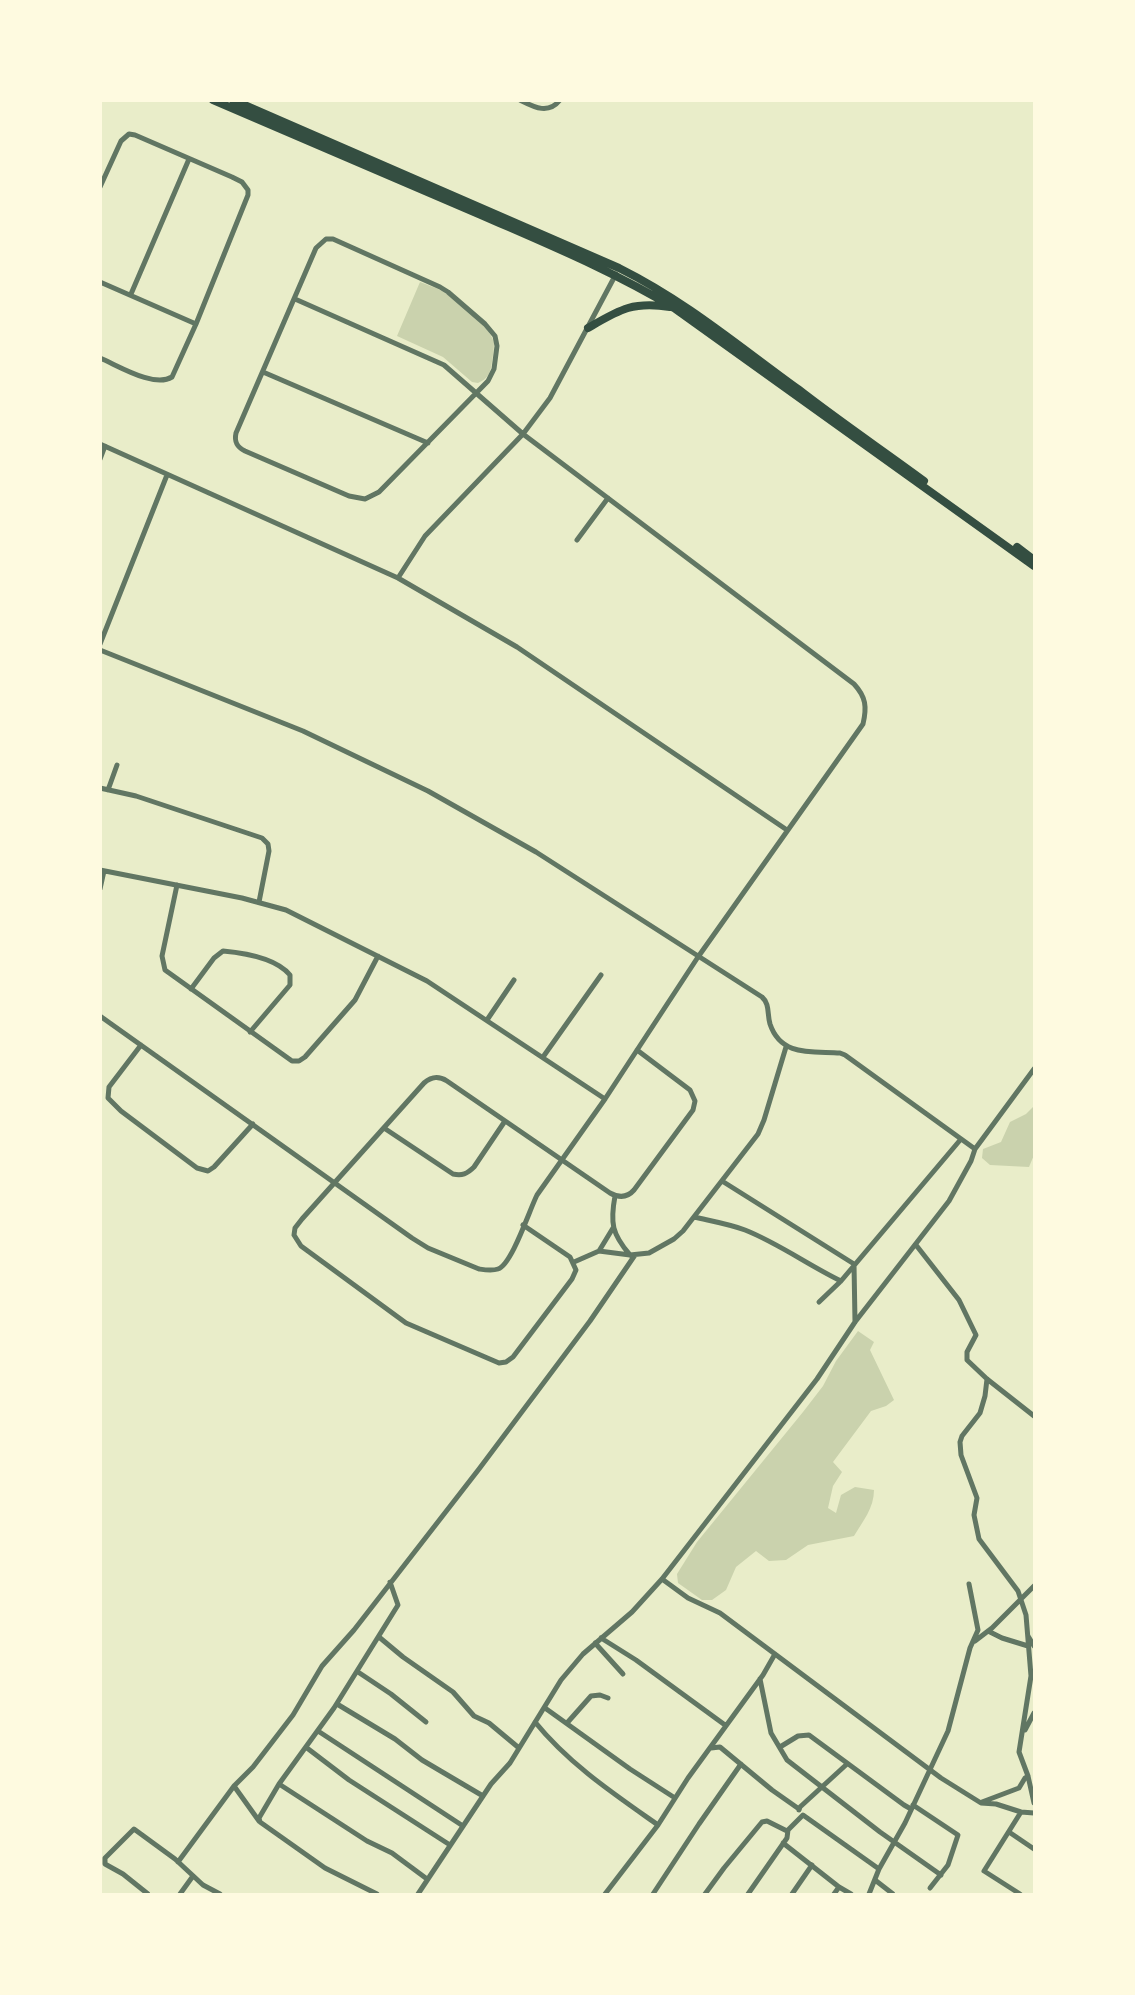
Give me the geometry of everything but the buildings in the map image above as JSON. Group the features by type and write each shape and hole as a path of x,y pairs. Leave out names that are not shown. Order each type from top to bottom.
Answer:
{"main road":[{"path":"213,100 649,283 693,311 1035,560"},
{"path":"233,100 617,271 674,308 1035,566"},
{"path":"588,328 611,314 629,307 651,305 674,308"}],"street":[{"path":"520,100 537,108 546,109 556,105 560,100"},
{"path":"100,186 120,141 129,134 242,182 249,190 196,324 172,377 164,381 153,380 100,358"},
{"path":"131,294 189,159"},
{"path":"329,239 440,287 485,324 496,342 494,369 490,378 477,394 379,492 371,497 362,499 328,487 245,451 236,442 236,433 295,299 316,248 321,242 329,239"},
{"path":"398,578 425,536 523,434 550,398 617,271"},
{"path":"100,282 196,324"},
{"path":"100,1016 428,1248 480,1269 498,1269 510,1257 537,1195 605,1098 698,957 862,724 867,710 861,692 854,684 523,434 450,370 435,360 295,299"},
{"path":"263,372 428,442"},
{"path":"100,459 103,445 398,578 517,647 787,830"},
{"path":"100,644 167,475"},
{"path":"578,540 608,498"},
{"path":"100,650 303,731 428,791 536,852 762,997 767,1002 771,1027 786,1047 798,1051 844,1055 975,1149"},
{"path":"108,790 117,765"},
{"path":"100,788 136,796 262,838 268,844 269,851 259,902"},
{"path":"100,889 102,871 259,902 286,910 427,981 605,1098"},
{"path":"177,885 162,956 165,970 288,1059 299,1061 305,1057 355,1000 378,956"},
{"path":"191,990 214,958 224,951 256,957 282,968 290,975 291,985 250,1032"},
{"path":"543,1057 601,975"},
{"path":"487,1020 514,980"},
{"path":"141,1045 111,1084 107,1096 121,1111 197,1168 205,1171 214,1167 253,1124"},
{"path":"598,1251 633,1255 649,1253 674,1239 694,1217 758,1134 786,1047"},
{"path":"523,1225 567,1255 574,1263 576,1270 572,1279 513,1357 506,1362 494,1362 399,1319 297,1242 294,1235 296,1228 334,1183 424,1083 437,1077 447,1081 615,1196 627,1196 634,1190 694,1105 694,1097 690,1090 637,1050"},
{"path":"418,1894 483,1796 510,1763 561,1680 583,1654 632,1612 662,1579 818,1378 855,1322 949,1201 975,1149 1035,1069"},
{"path":"384,1128 453,1174 459,1175 469,1172 474,1167 505,1121"},
{"path":"819,1302 841,1281 962,1139"},
{"path":"722,1181 854,1264"},
{"path":"615,1196 612,1210 613,1228 621,1244 633,1255"},
{"path":"694,1217 744,1230 786,1250 814,1268 841,1281"},
{"path":"574,1263 598,1251 613,1228"},
{"path":"916,1245 959,1300 976,1335 967,1352 967,1360 987,1379 1035,1416"},
{"path":"178,1862 234,1786 253,1767 293,1715 322,1666 354,1630 590,1321 633,1255"},
{"path":"854,1264 855,1322"},
{"path":"987,1379 980,1413 960,1442 961,1455 977,1498 974,1515 979,1539 1018,1591 1026,1615 1027,1635 1031,1646 1031,1676 1019,1746 1020,1758 1028,1776 1035,1803"},
{"path":"662,1579 688,1598 720,1613 930,1769 981,1803 1035,1813"},
{"path":"260,1822 258,1818 279,1784 337,1704 398,1605 390,1582"},
{"path":"869,1894 879,1869 948,1731 966,1660 978,1630 969,1584"},
{"path":"974,1642 1035,1586"},
{"path":"988,1631 1002,1638 1031,1646"},
{"path":"379,1637 453,1692 474,1716 489,1724 519,1748"},
{"path":"601,1638 636,1660 725,1725"},
{"path":"595,1643 624,1674"},
{"path":"605,1894 658,1825 775,1654"},
{"path":"358,1672 391,1694 426,1722"},
{"path":"760,1679 771,1733 788,1760 941,1875"},
{"path":"567,1724 591,1696 600,1695 608,1698"},
{"path":"337,1704 395,1739 422,1760 483,1796"},
{"path":"545,1708 675,1798"},
{"path":"1020,1758 1025,1730 1035,1713"},
{"path":"535,1722 548,1738 577,1765 658,1825"},
{"path":"318,1731 463,1826"},
{"path":"780,1747 798,1736 809,1735 847,1764 958,1835 951,1858 930,1888"},
{"path":"711,1748 720,1747 800,1812 879,1869"},
{"path":"307,1748 349,1780 450,1845"},
{"path":"653,1894 741,1764"},
{"path":"748,1894 783,1843 800,1812 821,1787 847,1764"},
{"path":"981,1803 1019,1788 1024,1778 1028,1776"},
{"path":"279,1784 367,1841 392,1853 428,1880"},
{"path":"234,1786 260,1822 325,1868 377,1894"},
{"path":"1020,1894 984,1871 1021,1812"},
{"path":"705,1894 762,1822 769,1822 784,1831 789,1830"},
{"path":"148,1894 123,1874 105,1864 105,1858 134,1829 203,1884 220,1894"},
{"path":"1009,1832 1035,1849"},
{"path":"783,1843 851,1894"},
{"path":"792,1894 812,1865"},
{"path":"180,1894 193,1876"},
{"path":"875,1880 893,1894"},
{"path":"834,1894 839,1887"}],"green space":[{"path":"420,282 439,290 455,301 480,321 491,336 494,343 491,369 487,377 478,383 472,382 443,357 397,336"},
{"path":"1034,1106 1034,1155 1029,1167 990,1165 982,1158 983,1149 1001,1142 1010,1122 1026,1114"},
{"path":"858,1331 874,1342 870,1350 894,1400 886,1406 871,1411 833,1462 842,1472 833,1486 828,1508 836,1513 841,1495 855,1487 874,1490 870,1509 864,1520 854,1536 808,1545 786,1560 769,1561 756,1551 736,1567 726,1590 712,1600 702,1600 678,1583 677,1574 697,1542 823,1386 836,1361"}]}
